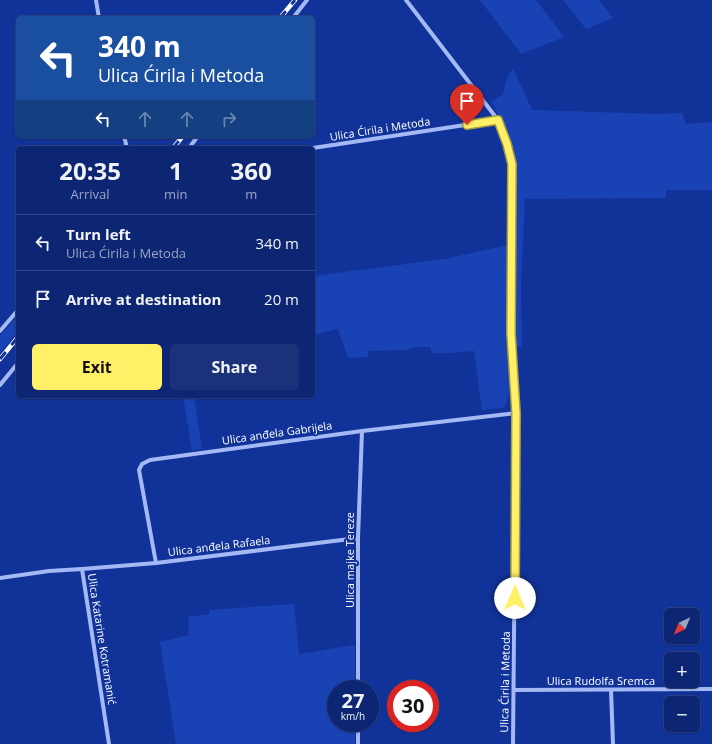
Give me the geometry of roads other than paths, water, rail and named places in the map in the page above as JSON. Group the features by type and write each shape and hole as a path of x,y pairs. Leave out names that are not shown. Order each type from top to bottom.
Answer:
{"street":[{"path":"96,0 100,16"},
{"path":"295,16 307,0"},
{"name":"Ulica Ćirila i Metoda","path":"406,0 498,120 507,144 512,164 511,333 516,413 513,744"},
{"name":"Ulica Ćirila i Metoda","path":"315,148 498,120"},
{"path":"0,331 16,312"},
{"path":"0,385 16,365"},
{"name":"Ulica anđela Gabrijela","path":"156,563 140,470 142,464 150,460 362,431 516,413"},
{"name":"Ulica majke Tereze","path":"358,680 358,538 362,431"},
{"name":"Ulica anđela Rafaela","path":"82,569 156,563 358,538"},
{"name":"Ulica Katarine Kotramanić","path":"0,578 49,571 82,569 109,744"},
{"name":"Ulica Rudolfa Sremca","path":"514,690 712,689"},
{"path":"611,690 613,744"},
{"path":"358,732 358,744"}],"railway":[{"path":"282,16 295,0"},
{"path":"175,146 181,138"},
{"path":"0,359 16,339"}]}
